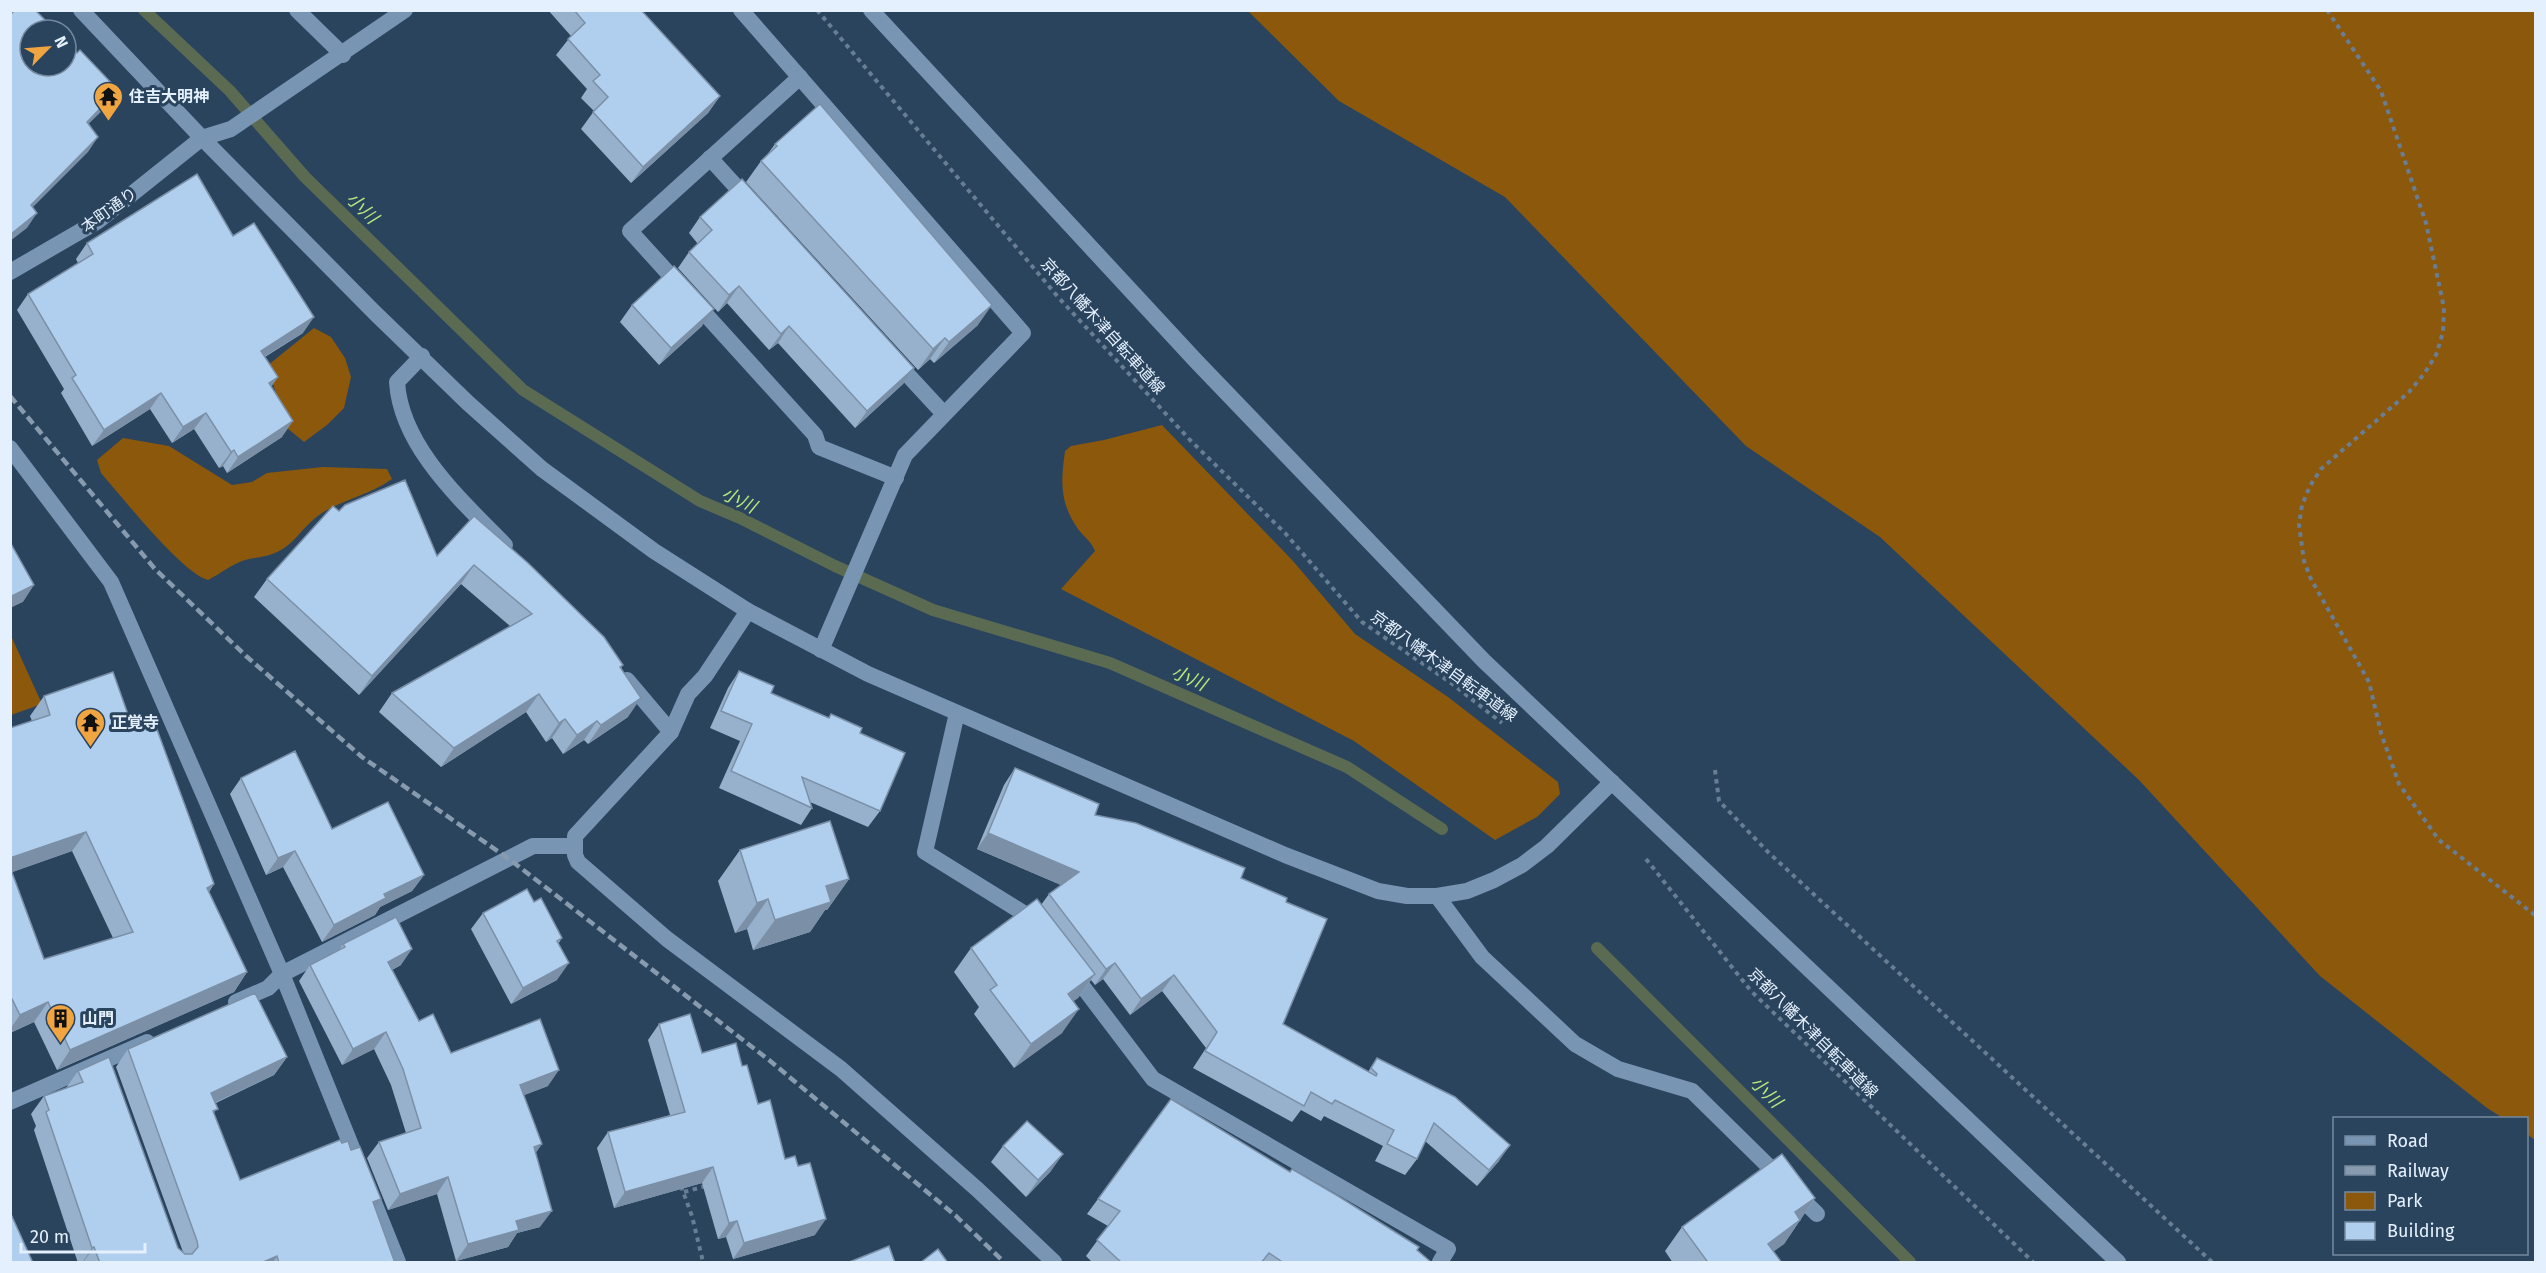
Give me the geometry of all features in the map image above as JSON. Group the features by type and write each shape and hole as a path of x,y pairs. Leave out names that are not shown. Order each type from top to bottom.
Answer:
{"street":[{"path":"81,10 202,138 468,403 542,469 654,551 748,611 820,650 868,674 1286,855 1378,891 1407,896 1437,896 1467,891 1522,865 1547,846 1612,782"},
{"path":"297,10 343,55"},
{"path":"202,138 231,129 343,55 405,10"},
{"path":"741,10 1023,333 905,455 820,650"},
{"path":"871,10 1188,352 1475,652 2118,1263"},
{"path":"800,77 630,231 814,435 819,447 896,478"},
{"name":"本町通り","path":"10,272 98,221 202,138"},
{"path":"710,158 758,211"},
{"path":"887,352 944,414"},
{"path":"422,356 397,382 400,408 406,424 434,467 514,554"},
{"path":"10,448 111,582 282,974 398,1263"},
{"path":"748,611 705,676 688,694 671,732 575,836 574,846 578,862 667,939 841,1069 978,1190 1054,1263"},
{"path":"616,665 636,693 671,732"},
{"path":"957,713 925,852 1030,917 1045,936"},
{"path":"217,1011 268,987 282,974 534,846 574,846"},
{"path":"1437,896 1482,957 1575,1044 1618,1069 1692,1091 1817,1214"},
{"path":"1059,955 1153,1078 1448,1249 1440,1263"},
{"path":"10,1102 105,1067 165,1034"}],"path":[{"name":"京都八幡木津自転車道線","path":"817,10 1058,297 1190,440 1285,533 1362,622 1450,683 1506,726"},
{"path":"2327,10 2381,91 2426,224 2444,308 2443,332 2436,355 2409,392 2321,469 2310,486 2302,505 2299,525 2304,561 2311,579 2369,682 2381,733 2399,784 2439,840 2535,916"},
{"path":"1715,770 1719,801 1769,853 2212,1263"},
{"name":"京都八幡木津自転車道線","path":"1644,856 1751,991 2033,1263"},
{"path":"679,1182 692,1216 703,1263"},
{"path":"684,1192 717,1183"}],"green space":[{"path":"1248,11 2535,11 2535,1140 2528,1135 2528,1117 2501,1117 2487,1108 2320,976 2139,780 1880,537 1746,446 1505,197 1339,101"},
{"path":"314,328 331,337 345,358 351,377 344,408 327,425 304,442 287,428 275,411 275,390 267,366"},
{"path":"1162,425 1293,561 1355,634 1448,697 1558,782 1560,794 1537,817 1495,840 1354,741 1061,589 1095,551 1092,544 1078,529 1064,500 1062,482 1065,451 1071,446"},
{"path":"123,438 169,446 232,485 252,482 267,473 323,467 387,469 392,479 322,513 281,550 240,562 208,580 197,575 168,550 101,473 97,460"},
{"path":"12,638 42,704 11,715 10,639"}],"building":[{"path":"15,10 35,10 43,18 18,18 18,78 78,78 78,52 80,50 118,90 87,122 98,137 31,205 37,213 11,234 10,15"},
{"path":"574,10 641,10 720,96 643,167 593,112 608,97 593,81 600,75 568,39 585,23"},
{"path":"820,104 992,305 949,342 945,338 933,349 761,161 777,146 775,144"},
{"path":"197,174 233,236 254,223 314,317 261,351 278,377 269,383 293,421 238,457 234,450 231,452 206,413 183,427 161,393 104,430 72,378 76,375 28,294 93,254 87,243"},
{"path":"742,179 914,368 867,411 789,326 781,334 739,286 729,295 689,252 712,230 700,217"},
{"path":"674,266 714,309 671,348 632,305"},
{"path":"405,480 437,556 474,516 528,563 604,637 623,665 620,667 641,698 601,725 597,721 577,735 565,719 559,723 539,694 454,748 392,693 532,614 474,565 372,676 267,579 333,506 339,511 345,505"},
{"path":"10,542 34,585 10,597"},
{"path":"739,671 774,686 771,693 829,718 831,714 862,728 860,733 905,753 880,811 802,777 812,808 731,771 752,724 721,711"},
{"path":"113,672 131,723 152,716 214,884 207,888 247,972 70,1050 48,1002 20,1015 10,995 10,867 44,959 133,932 86,832 10,858 10,728 50,715 44,696"},
{"path":"295,751 332,829 388,802 424,875 384,894 386,898 334,925 295,851 278,858 241,778"},
{"path":"1015,768 1099,804 1095,815 1136,823 1245,868 1241,878 1287,898 1286,902 1327,919 1283,1024 1376,1076 1377,1074 1371,1068 1377,1058 1455,1097 1510,1145 1489,1170 1434,1123 1417,1159 1387,1144 1394,1130 1335,1100 1332,1104 1311,1092 1304,1106 1205,1051 1217,1032 1174,975 1141,999 1115,963 1106,969 1049,894 1079,872 988,833"},
{"path":"830,821 849,879 826,886 831,902 775,920 768,899 757,903 740,850"},
{"path":"527,889 534,902 541,898 562,938 557,941 569,963 523,988 483,913"},
{"path":"1037,899 1095,974 1068,994 1079,1009 1031,1044 990,990 997,985 971,948"},
{"path":"396,917 412,949 388,962 419,1021 433,1014 451,1053 540,1019 559,1070 520,1085 542,1144 534,1147 552,1211 516,1221 519,1230 468,1244 448,1177 400,1194 379,1142 421,1128 403,1069 386,1032 353,1049 310,965 345,947 343,944"},
{"path":"255,993 287,1057 211,1093 218,1109 213,1111 240,1180 340,1140 342,1143 348,1141 351,1150 360,1147 381,1199 373,1202 395,1263 279,1263 277,1256 261,1263 100,1263 94,1247 92,1248 46,1112 49,1110 44,1096 83,1082 78,1071 109,1057 178,1248 185,1254 192,1254 198,1247 197,1241 128,1049"},
{"path":"690,1014 702,1053 736,1043 742,1066 747,1065 758,1104 770,1100 785,1159 795,1156 798,1166 810,1163 826,1219 744,1243 737,1221 729,1223 713,1167 625,1192 608,1132 685,1112 659,1024"},
{"path":"1171,1099 1290,1172 1292,1169 1338,1196 1419,1247 1417,1250 1432,1263 1284,1263 1269,1253 1261,1263 1122,1263 1097,1240 1120,1211 1098,1199"},
{"path":"1027,1121 1063,1154 1038,1180 1003,1146"},
{"path":"1782,1154 1815,1198 1795,1212 1800,1220 1768,1244 1782,1263 1704,1263 1707,1261 1682,1227"},
{"path":"10,1212 33,1263 10,1263"},
{"path":"889,1246 895,1263 847,1263"},
{"path":"938,1249 948,1263 920,1263"}],"waterway":[{"name":"小川","path":"144,10 230,91 305,177 523,390 700,501 740,518 835,566 933,610 1110,663 1347,767 1442,829"},
{"name":"小川","path":"1597,948 1910,1262"}],"railway":[{"path":"10,396 155,569 246,656 362,757 509,859 769,1060 956,1216 1004,1262"}],"place":[{"name":"住吉大明神","path":"108,122"},
{"name":"正覚寺","path":"90,748"},
{"name":"山門","path":"61,1044"}]}
